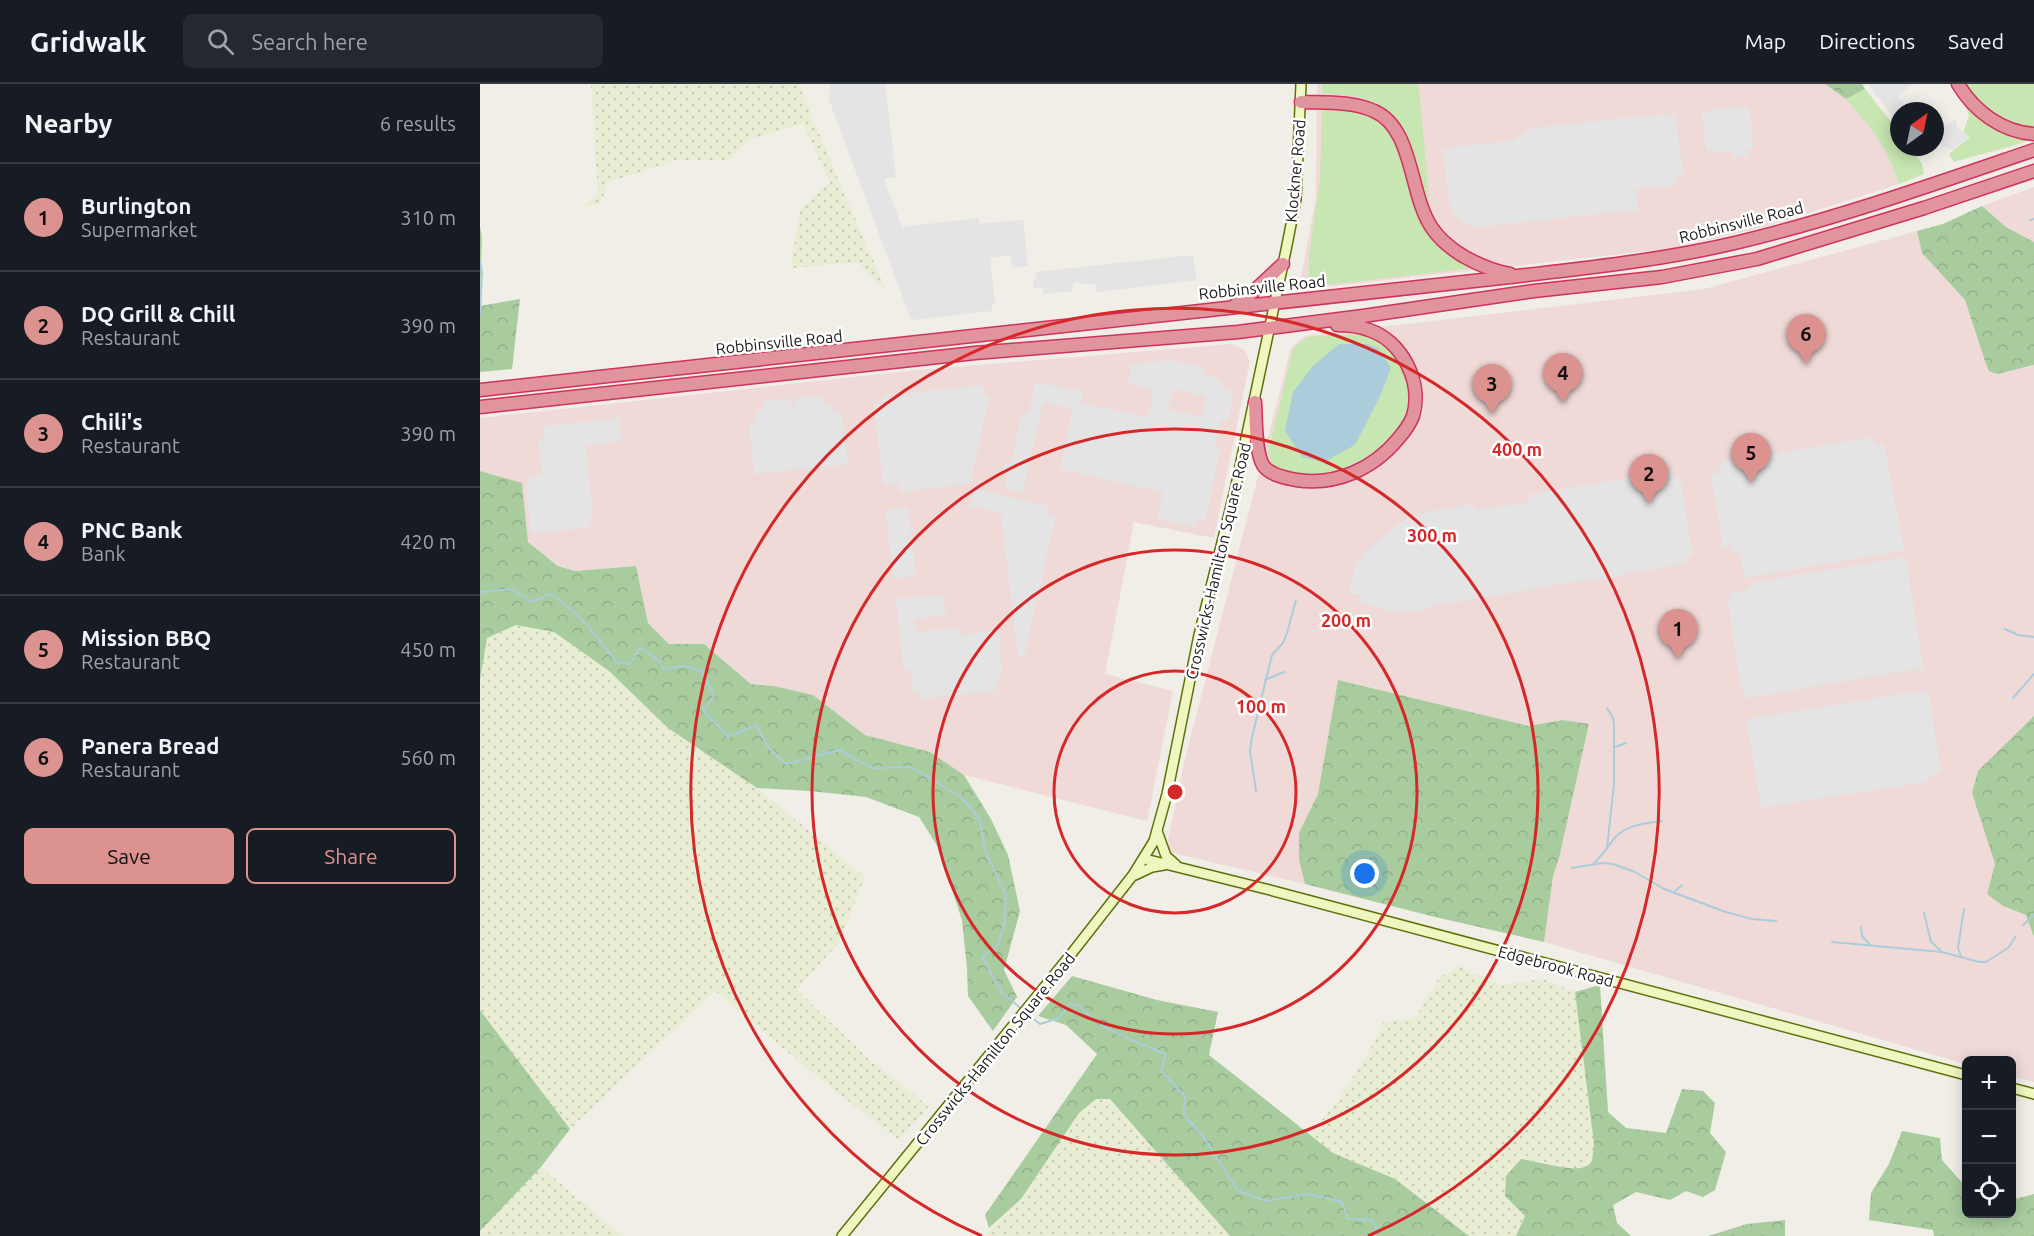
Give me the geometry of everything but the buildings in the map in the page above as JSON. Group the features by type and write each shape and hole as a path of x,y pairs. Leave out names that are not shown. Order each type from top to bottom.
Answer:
{"highway":[{"path":"1958,84 1974,106 1993,121 2017,131 2034,134"},
{"path":"1301,102 1358,105 1376,111 1391,124 1403,143 1420,205 1431,227 1448,247 1476,263 1501,272 1523,275"},
{"name":"Robbinsville Road","path":"480,390 1158,314 1232,308 1676,255 1739,242 1816,221 1924,188 2034,150"},
{"name":"Robbinsville Road","path":"480,407 986,352 1168,339 1270,328 1662,277 1757,259 1924,208 2034,171"},
{"path":"1232,308 1283,264"},
{"path":"1255,402 1259,449 1263,465 1285,478 1306,481 1339,478 1375,462 1405,431 1413,417 1415,382 1395,346 1370,330 1315,322"},
{"path":"823,370 840,362 875,357 886,346"}],"main road":[{"name":"Klockner Road","path":"1270,328 1296,199 1301,84"},
{"name":"Crosswicks-Hamilton Square Road","path":"842,1236 1031,1005 1145,859 1157,831 1167,794 1199,635 1255,402 1270,328"},
{"path":"1157,831 1166,856 1173,863 1186,869"},
{"name":"Edgebrook Road","path":"1145,859 1962,1074"},
{"path":"1133,875 1152,867 1169,866"},
{"path":"2016,1089 2034,1094"}],"shaded area":[{"path":"830,84 885,84 896,177 884,179 902,227 978,218 980,224 1023,220 1028,266 1012,268 1011,257 1008,255 990,258 995,304 992,305 992,311 911,320 829,100"},
{"path":"1317,84 1825,84 1846,99 1876,133 1890,159 1899,184 1774,224 1676,248 1306,289 1300,284 1316,197"},
{"path":"1868,84 1914,84 1898,96 1902,102 1890,102 1890,113"},
{"path":"1749,107 1754,148 1747,150 1748,156 1734,158 1732,151 1714,153 1713,150 1706,151 1702,112"},
{"path":"1659,114 1675,115 1684,177 1675,178 1676,186 1636,189 1638,210 1476,227 1464,224 1455,216 1449,204 1443,150 1459,146 1512,141 1528,129"},
{"path":"1956,119 1957,128 1970,136 1952,150 1944,146 1944,128"},
{"path":"2034,187 2034,242 2006,227 1982,206"},
{"path":"1917,231 1922,253 1965,300 1986,364 2027,368 2034,365 2034,716 1972,793 1995,864 1987,894 2003,906 2026,915 2034,937 2034,1082 2016,1077 2016,1056 1962,1056 1962,1063 1544,942 1553,876 1589,725 1562,720 1529,726 1338,680 1318,794 1299,833 1299,860 1305,884 1169,852 1168,840 1183,767 1291,348 1305,336 1704,289"},
{"path":"1193,255 1197,280 1097,292 1095,284 1073,283 1073,291 1043,294 1043,287 1034,288 1033,279 1037,279 1036,272"},
{"path":"1232,344 1244,350 1250,361 1214,538 1134,522 1105,674 1173,691 1147,821 964,775 930,752 865,735 813,695 774,686 752,684 704,644 669,644 648,623 636,566 575,571 559,566 528,542 522,483 480,471 480,418 918,370"},
{"path":"1168,360 1204,367 1203,375 1216,378 1226,390 1234,392 1228,421 1221,420 1214,445 1221,447 1205,521 1197,520 1195,527 1157,518 1163,492 1060,469 1073,409 1043,402 1023,492 1005,488 1008,474 1002,472 1005,463 1011,464 1022,412 1029,413 1035,382 1083,392 1082,403 1148,417 1154,389 1128,384 1131,371 1129,364","holes":["1173,389 1206,396 1202,417 1168,409"]},
{"path":"979,385 985,387 984,394 990,396 970,484 900,492 899,483 883,485 874,404 883,403 882,396"},
{"path":"823,396 824,403 831,405 835,413 842,413 848,464 754,474 749,423 755,422 757,413 764,409 763,401 791,399 792,406 796,406 796,398"},
{"path":"619,418 621,441 586,446 593,520 587,528 531,533 526,485 529,477 542,473 538,440 545,439 543,426"},
{"path":"1874,437 1876,445 1884,444 1904,550 1744,578 1740,553 1733,554 1731,546 1723,547 1711,474 1719,473 1719,463"},
{"path":"1671,471 1673,478 1680,477 1693,556 1687,557 1688,563 1616,577 1438,605 1415,611 1393,612 1358,602 1360,594 1350,594 1351,580 1364,554 1389,530 1404,520 1423,513 1473,504 1475,510 1529,502 1529,495"},
{"path":"973,489 1049,506 1047,513 1056,515 1024,657 1018,658 1001,513 970,506"},
{"path":"908,507 916,576 894,579 885,509"},
{"path":"1906,557 1923,668 1746,698 1740,683 1728,603 1731,593 1750,589 1750,583"},
{"path":"943,594 946,615 914,619 916,632 959,628 960,635 999,630 1002,674 995,685 996,691 920,699 919,693 912,690 911,670 904,671 896,599"},
{"path":"1928,690 1941,772 1934,773 1925,782 1761,808 1746,719"}],"green space":[{"path":"591,84 800,84 808,108 886,291 858,262 790,268 801,208 830,183 803,124 748,140 729,160 677,160 606,183 602,203 580,208 598,195"},
{"path":"1322,84 1417,84 1429,198 1422,194 1406,140 1391,116 1368,100 1322,93"},
{"path":"1825,84 1862,84 1865,89 1846,99"},
{"path":"1964,84 2034,84 2034,128 2011,123 1986,109"},
{"path":"1865,89 1890,121 1890,156 1917,156 1922,164 1924,174 1899,184 1878,138 1846,99"},
{"path":"1963,99 2028,138 2027,141 1954,162 1949,154 1970,137 1963,133 1969,116"},
{"path":"1322,109 1363,112 1379,121 1391,135 1403,162 1419,216 1473,268 1308,287 1309,255 1320,179"},
{"path":"1982,206 2006,227 2034,242 2034,365 1997,374 1989,371 1965,300 1922,253 1917,231 1943,224"},
{"path":"480,226 482,237 480,306"},
{"path":"520,299 512,369 480,372 480,306"},
{"path":"1365,334 1388,347 1409,383 1410,403 1404,421 1393,438 1378,452 1360,463 1321,476 1296,475 1272,465 1268,452 1293,349 1307,337"},
{"path":"480,471 522,483 528,542 558,566 575,571 636,566 648,623 669,644 704,644 751,684 774,686 813,695 865,735 930,752 964,775 991,819 1008,855 1020,911 1004,970 1017,997 993,1031 968,996 962,920 938,847 919,817 866,797 757,788 668,728 609,671 554,632 516,625 487,638 480,680"},
{"path":"516,625 554,632 609,671 668,728 757,788 865,877 839,942 797,990 870,1060 929,1107 899,1140 820,1079 715,991 570,1129 480,1010 480,680 487,638"},
{"path":"1338,680 1529,726 1562,720 1589,724 1553,876 1544,942 1305,884 1299,860 1299,833 1318,794"},
{"path":"2034,716 2034,937 2026,915 2003,906 1987,894 1995,864 1972,793 1978,771"},
{"path":"1458,966 1499,985 1543,979 1575,992 1594,1144 1592,1162 1584,1168 1569,1169 1521,1159 1506,1176 1505,1196 1525,1216 1516,1236 1469,1236 1395,1179 1333,1153 1310,1134 1337,1102 1367,1055 1384,1022 1415,1018 1439,978"},
{"path":"1072,976 1157,1000 1218,1012 1209,1055 1333,1153 1395,1179 1469,1236 1230,1236 1110,1099 1096,1099 1079,1113 1021,1199 989,1228 985,1215 1097,1054 1066,1025 1038,1016"},
{"path":"1600,985 1608,1112 1626,1128 1666,1133 1682,1089 1703,1091 1715,1103 1710,1133 1726,1152 1715,1190 1703,1197 1686,1191 1670,1200 1636,1192 1613,1205 1617,1223 1631,1236 1516,1236 1525,1216 1505,1196 1506,1176 1521,1159 1572,1168 1585,1167 1592,1161 1594,1144 1575,992"},
{"path":"480,1010 570,1129 541,1167 480,1231"},
{"path":"1096,1099 1110,1099 1230,1236 984,1236 1021,1199 1079,1113"},
{"path":"1902,1131 1940,1138 1942,1160 1962,1182 1962,1218 2016,1218 2016,1199 2034,1194 2034,1236 1934,1236 1933,1230 1869,1220 1871,1193 1889,1164"},
{"path":"541,1167 622,1236 480,1236 480,1231"},
{"path":"1785,1220 1785,1236 1708,1236 1747,1224"}],"water":[{"path":"1339,344 1367,344 1378,348 1391,368 1380,396 1355,445 1324,462 1302,457 1285,431 1293,392 1313,366"}],"waterway":[{"path":"2030,220 2034,219"},
{"path":"480,260 482,273 480,315"},
{"path":"480,592 513,589 532,602 550,594 578,616 616,662 630,664 640,648 659,661 664,669 685,666 702,671 714,696 703,710 728,737 756,725 769,748 786,764 839,750 872,768 911,767 961,797 979,818 986,853 1006,895 1004,924 999,944 982,957 1002,993 1022,1009"},
{"path":"1256,791 1250,751 1252,737 1272,655 1283,643 1296,600"},
{"path":"2005,629 2018,635 2034,637"},
{"path":"1265,680 1284,672"},
{"path":"2013,698 2034,674"},
{"path":"1243,702 1255,709 1257,713"},
{"path":"1607,708 1614,725 1614,784 1607,848"},
{"path":"1615,747 1626,743"},
{"path":"1594,863 1623,831 1635,826 1662,821"},
{"path":"1572,868 1602,863 1613,864 1635,872 1664,889 1726,912 1752,919 1776,921"},
{"path":"1675,891 1682,885"},
{"path":"1961,956 1958,948 1964,909"},
{"path":"1924,913 1931,942 1940,950"},
{"path":"2023,925 2034,915"},
{"path":"1861,927 1862,936 1870,945"},
{"path":"1832,942 1942,952 1986,962 2008,948 2016,936"},
{"path":"1026,1013 1040,1024 1059,1018 1070,1004 1079,1005 1087,1014 1107,1028 1166,1054 1161,1071 1185,1096 1184,1115 1204,1138 1238,1191 1267,1201 1308,1194 1342,1202 1348,1219 1372,1220 1376,1227 1374,1236"}],"place":[{"name":"Panera Bread","path":"1806,364"},
{"name":"PNC Bank","path":"1563,403"},
{"name":"Chili's","path":"1492,414"},
{"name":"Mission BBQ","path":"1751,483"},
{"name":"DQ Grill & Chill","path":"1649,504"},
{"name":"Burlington","path":"1678,659"}]}
